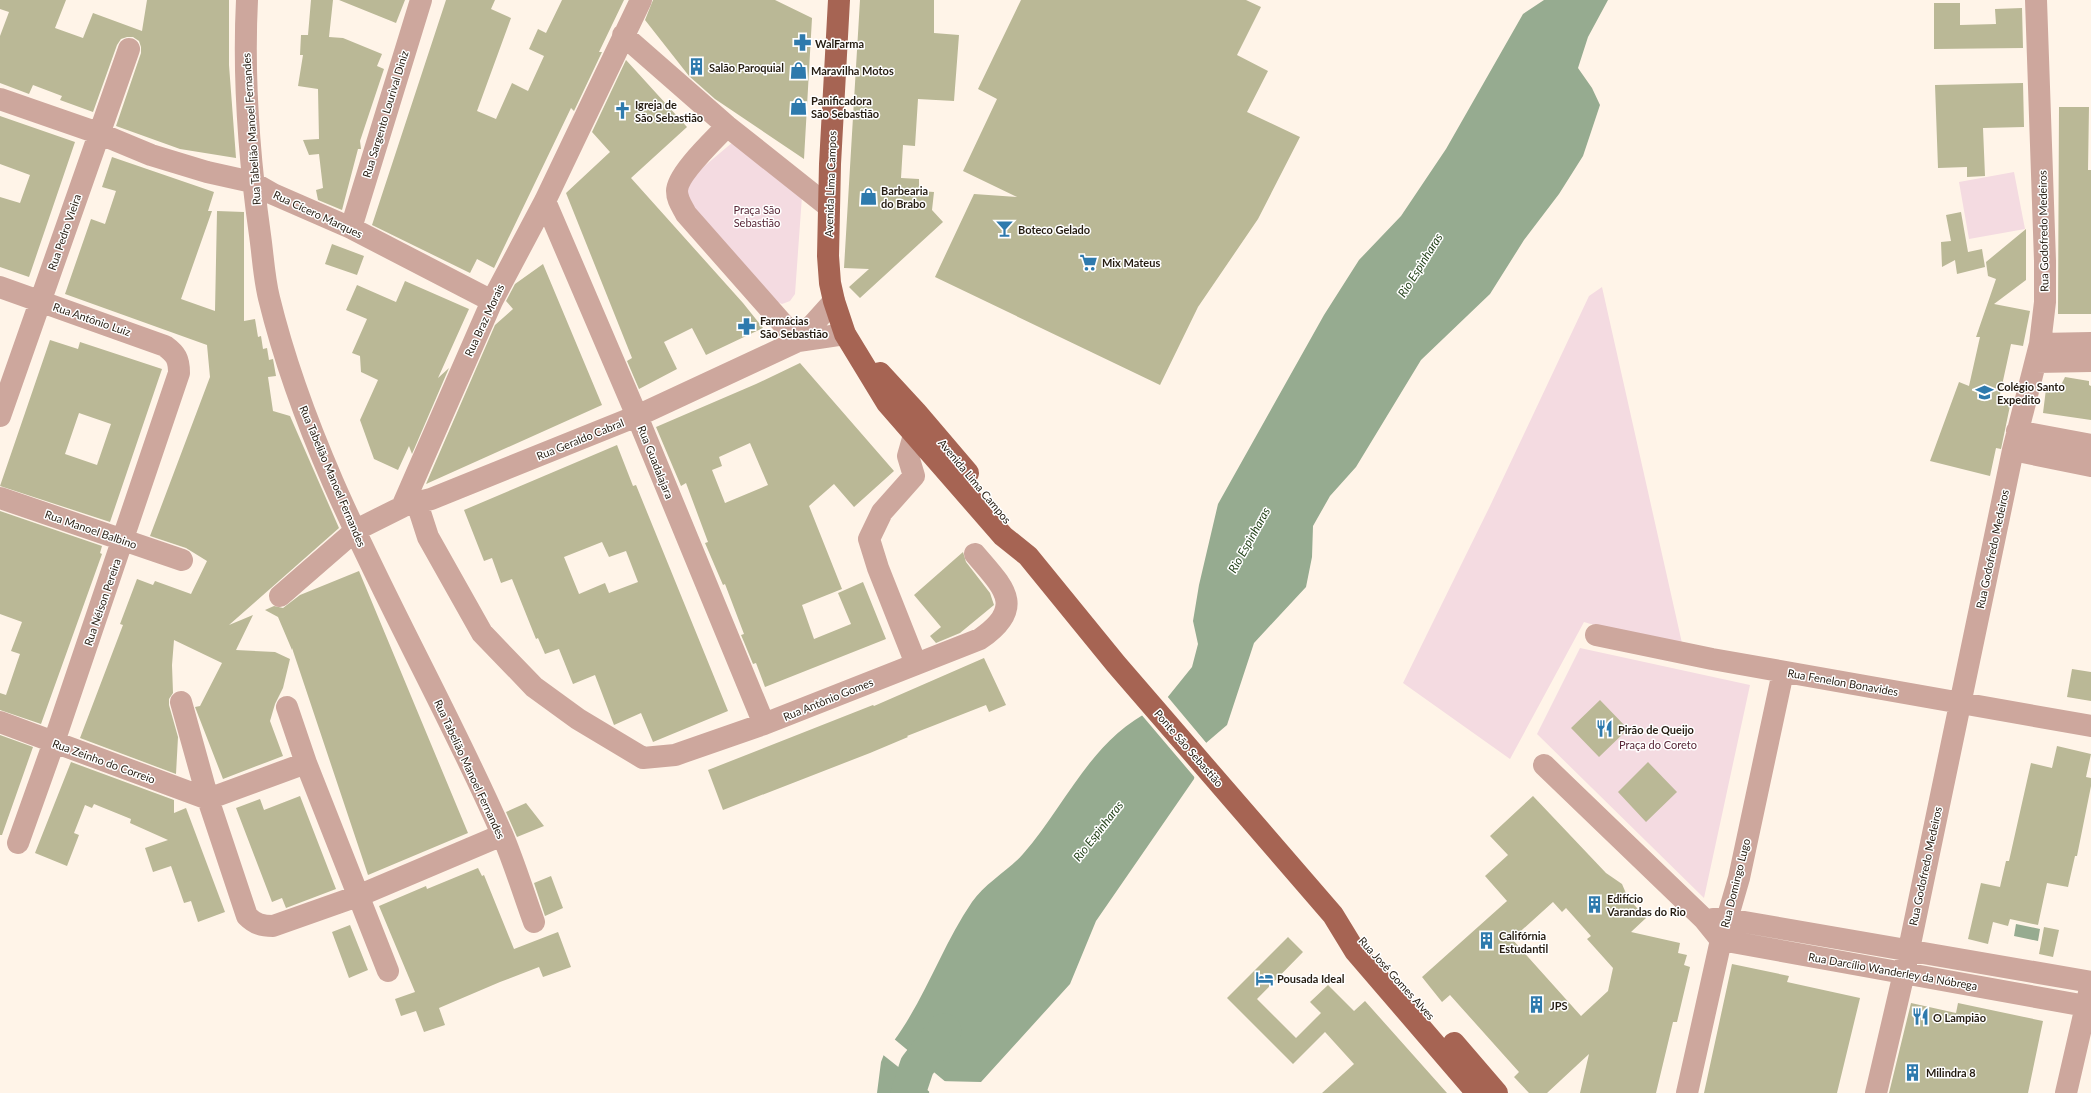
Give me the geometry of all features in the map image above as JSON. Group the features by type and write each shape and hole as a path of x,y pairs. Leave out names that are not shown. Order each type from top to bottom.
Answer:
{"main road":[{"name":"Avenida Lima Campos","path":"838,1 828,256 830,283 845,334 887,403 914,435 942,455 1015,527 1028,556 1047,579"},
{"name":"Avenida Lima Campos","path":"862,362 881,374 916,412 942,455"},
{"name":"Ponte São Sebastião","path":"1047,579 1116,664 1333,915"},
{"name":"Rua José Gomes Alves","path":"1333,915 1355,951 1477,1093"},
{"name":"Rua José Gomes Alves","path":"1333,915 1367,942 1497,1093"}],"street":[{"name":"Rua Tabelião Manoel Fernandes","path":"247,0 245,50 252,182 269,297 273,311 306,416 356,530 502,835 534,922"},
{"name":"Rua Sargento Lourival Diniz","path":"351,228 420,0"},
{"name":"Rua Braz Morais","path":"409,505 492,301 545,201 641,0"},
{"name":"Rua Godofredo Medeiros","path":"1876,1093 1904,972 1907,950 2015,440 2038,353 2045,302 2046,261 2036,0"},
{"path":"623,35 727,126 829,207"},
{"name":"Rua Pedro Vieira","path":"0,416 98,133 129,49"},
{"name":"Rua Cícero Marques","path":"0,99 98,133 151,155 207,172 252,182 273,194 351,228 492,301"},
{"path":"727,126 688,168 677,190 679,201 686,214 798,341"},
{"name":"Rua Guadalajara","path":"545,201 637,416 764,724"},
{"name":"Rua Antônio Luiz","path":"0,287 154,341 166,346 179,360"},
{"name":"Rua Geraldo Cabral","path":"798,341 834,300"},
{"name":"Rua Geraldo Cabral","path":"409,505 431,499 637,416 798,341 845,334"},
{"path":"2038,353 2091,343"},
{"path":"2038,353 2091,361"},
{"name":"Rua Nélson Pereira","path":"18,843 54,742 179,373 179,360"},
{"path":"914,435 908,456 914,476 882,512 869,539 878,568 916,664"},
{"path":"2015,440 2091,445"},
{"path":"2015,440 2091,466"},
{"name":"Rua Manoel Balbino","path":"0,498 182,560"},
{"path":"280,596 356,530 409,505"},
{"name":"Rua Antônio Gomes","path":"409,505 482,633 534,687 578,719 643,758 674,755 764,724 980,639 992,631 1002,619 1007,605 1006,594 975,554"},
{"name":"Rua Fenelon Bonavides","path":"1596,635 1708,659 2091,726"},
{"name":"Rua Domingo Lugo","path":"1686,1093 1721,940 1740,870 1783,672"},
{"path":"181,702 208,799 247,916 262,926 273,926 358,896 502,835"},
{"path":"287,707 306,763 388,971"},
{"name":"Rua Zeinho do Correio","path":"0,722 208,799"},
{"path":"208,799 306,763"},
{"path":"1544,765 1704,919 1721,940"},
{"name":"Rua Darcílio Wanderley da Nóbrega","path":"1704,919 1727,919 2091,981"},
{"name":"Rua Darcílio Wanderley da Nóbrega","path":"1721,940 2089,1006"},
{"path":"2066,1093 2089,1006 2091,981"}],"green space":[{"name":"Praça São Sebastião","path":"733,142 802,196 795,294 790,301 782,304 775,301 684,198 682,185"},
{"path":"2014,172 2025,229 1969,239 1959,182"},
{"path":"1602,287 1684,652 1584,622 1510,759 1403,683 1490,506 1589,296"},
{"name":"Praça do Coreto","path":"1580,648 1750,685 1704,898 1537,734"}],"water":[{"path":"1544,0 1608,0 1588,37 1578,68 1592,88 1600,105 1583,156 1559,194 1524,240 1490,294 1421,360 1356,467 1330,496 1313,526 1312,557 1306,587 1254,643 1227,725 1206,743 1167,698 1192,667 1198,644 1193,621 1199,585 1218,504 1324,315 1359,260 1401,216 1446,149 1523,14"},
{"path":"1154,709 1198,760 1194,779 1096,921 1070,984 981,1082 938,1081 893,1042 915,1008 961,919 977,895 1011,866 1039,835 1096,755 1132,722"},
{"path":"2016,924 2040,929 2038,941 2014,936"},
{"path":"886,1049 931,1087 929,1093 877,1093 881,1062"}],"pier":[{"path":"1167,696 1208,745 1200,757 1196,779 1140,713 1154,707"},
{"path":"893,1038 947,1083 932,1084 888,1048"},
{"path":"885,1047 888,1047 933,1086 931,1093 882,1054"}],"building":[{"path":"0,0 66,0 55,28 83,38 93,13 142,31 147,0 229,0 229,65 236,158 180,149 116,126 141,53 139,41 133,37 121,39 117,45 93,112 60,100 62,96 33,85 29,94 0,83 0,36 9,12 0,9"},
{"path":"311,0 333,0 329,37 343,38 382,54 377,66 384,69 360,141 361,149 358,149 342,210 318,200 316,190 323,188 319,154 309,155 303,140 319,139 318,89 298,86 303,55 300,55 301,35 308,35"},
{"path":"339,0 405,0 396,23"},
{"path":"446,0 495,0 491,9 511,18 477,111 496,119 512,83 528,91 544,56 529,49 538,29 546,33 562,0 624,0 599,52 602,52 574,111 571,108 494,268 477,259 470,273 372,225"},
{"path":"653,0 775,0 812,18 804,159 715,99 689,76 645,20"},
{"path":"860,0 934,0 934,33 959,35 954,101 918,99 915,146 903,145 901,178 919,179 919,191 934,192 932,210 943,222 860,298 849,287 869,269 844,268"},
{"path":"1021,0 1246,0 1261,7 1237,55 1268,71 1247,112 1300,137 1258,219 1198,307 1160,385 935,277 974,194 1017,197 963,171 997,99 978,89"},
{"path":"1934,3 1960,3 1960,25 1996,24 1995,9 2022,8 2023,48 1934,49"},
{"path":"626,60 687,127 631,178 743,303 763,328 706,355 692,328 664,342 677,369 639,389 627,361 632,358 566,193 610,152 592,132"},
{"path":"2023,83 2024,127 1983,128 1985,176 1967,177 1967,167 1938,168 1935,85"},
{"path":"2059,107 2089,107 2088,170 2091,170 2091,314 2058,314"},
{"path":"0,116 75,142 29,277 0,267 0,197 20,203 30,175 0,164"},
{"path":"112,157 214,192 208,211 212,211 181,299 215,311 217,211 244,212 244,321 255,319 258,337 261,336 263,349 267,348 269,360 273,359 276,376 268,377 273,411 290,416 339,528 229,625 253,615 236,650 275,652 290,659 283,688 275,704 270,721 283,756 223,779 195,707 200,706 222,663 174,640 172,665 173,693 169,699 169,705 178,737 176,774 80,738 123,625 120,624 137,579 153,585 155,581 191,594 207,561 186,548 150,536 210,377 207,345 65,294 91,219 105,224 116,191 102,187"},
{"path":"1961,212 1968,252 1982,249 1985,267 1957,274 1955,260 1942,267 1941,242 1951,241 1946,215"},
{"name":"Colégio Santo Expedito","path":"2026,229 2026,280 1994,304 2030,311 2023,346 2011,344 1999,399 2011,401 2001,449 1996,448 1990,476 1930,461 1959,382 1969,386 1980,337 1976,337 1996,279 1988,276 1986,262"},
{"path":"332,244 364,256 357,275 325,264"},
{"path":"543,264 602,405 426,484 495,325 513,309 506,301 515,284"},
{"path":"405,281 469,309 438,378 449,368 412,454 409,446 398,470 374,459 360,420 378,380 361,372 360,356 352,353 367,319 346,310 357,285 396,302"},
{"path":"50,340 78,349 80,342 162,369 110,522 0,486","holes":["79,413 111,424 97,465 65,454"]},
{"path":"800,363 894,471 854,507 834,484 809,506 842,589 802,605 814,639 851,624 838,593 863,582 886,639 765,687 756,663 753,664 741,635 744,634 725,584 723,585 705,543 708,542 686,483 681,486 656,427 756,384","holes":["750,443 768,485 725,503 712,470 722,466 719,457"]},
{"path":"2065,377 2089,381 2089,385 2091,386 2091,420 2043,413 2046,389 2054,390 2055,384 2061,385"},
{"path":"617,445 633,486 636,485 728,711 653,742 641,713 614,725 595,675 573,684 559,649 545,654 538,638 536,639 512,579 501,583 492,558 484,561 464,510","holes":["602,542 609,557 626,551 638,582 609,593 605,583 579,594 564,557"]},
{"path":"0,511 102,546 100,553 102,554 41,724 0,710 0,693 6,695 20,654 11,651 22,622 0,614"},
{"path":"963,552 966,562 990,593 994,605 960,633 936,643 930,636 941,627 914,595"},
{"path":"359,571 468,833 368,875 292,648 292,650 278,617 265,610 274,606 283,608 300,595"},
{"path":"984,658 1006,705 989,712 986,705 907,736 908,737 870,753 723,810 708,770 873,705 874,706"},
{"path":"2072,669 2091,672 2091,701 2067,697"},
{"path":"1600,700 1628,729 1599,757 1571,728"},
{"path":"0,735 33,747 2,835 0,835"},
{"path":"2057,746 2091,754 2086,777 2091,778 2091,786 2077,856 2075,856 2068,887 2047,883 2038,925 2010,919 2008,926 1993,922 1988,944 1968,939 1981,883 2000,887 2006,861 2009,861 2031,763 2052,768"},
{"path":"71,762 174,800 174,813 186,808 225,912 198,922 191,901 184,903 171,866 153,872 145,848 168,840 130,823 131,819 94,804 92,808 85,805 74,833 79,835 67,866 35,853"},
{"path":"1648,762 1677,792 1646,822 1618,792"},
{"path":"300,796 336,889 286,908 282,898 272,902 236,808 260,799 264,810"},
{"path":"1533,796 1606,873 1622,884 1628,898 1646,918 1631,932 1680,943 1678,953 1687,955 1684,965 1690,967 1677,1022 1673,1022 1656,1093 1580,1093 1589,1054 1547,1093 1529,1093 1514,1077 1519,1072 1450,995 1442,1002 1422,977 1507,901 1485,876 1508,855 1490,836","holes":["1553,902 1562,912 1566,908 1591,936 1587,939 1613,968 1608,991 1581,1016 1512,939"]},
{"path":"526,803 544,826 517,837 506,812"},
{"path":"478,868 482,876 484,875 514,949 558,932 571,967 543,977 539,967 439,1008 445,1025 424,1032 416,1011 401,1016 395,999 415,992 379,906 426,886 427,889"},
{"path":"551,876 563,908 545,916 534,883"},
{"path":"350,925 368,970 349,978 332,932"},
{"path":"2044,927 2059,930 2053,957 2039,954"},
{"path":"1288,937 1303,952 1257,999 1296,1038 1321,1013 1310,1002 1328,985 1354,1011 1365,1001 1447,1093 1322,1093 1354,1064 1325,1032 1293,1064 1227,998"},
{"path":"1732,964 1789,976 1787,982 1860,998 1837,1093 1704,1093"},
{"path":"1911,1003 1956,1013 1958,1003 2043,1021 2028,1093 1889,1093"}],"waterway":[{"name":"Rio Espinharas","path":"908,1093 917,1066 944,1031"}],"place":[{"name":"WalFarma","path":"802,43"},
{"name":"Salão Paroquial","path":"696,67"},
{"name":"Maravilha Motos","path":"798,70"},
{"name":"Panificadora São Sebastião","path":"798,106"},
{"name":"Igreja de São Sebastião","path":"622,110"},
{"name":"Barbearia do Brabo","path":"868,196"},
{"name":"Boteco Gelado","path":"1005,229"},
{"name":"Mix Mateus","path":"1089,262"},
{"name":"Farmácias São Sebastião","path":"747,326"},
{"name":"Colégio Santo Expedito","path":"1984,392"},
{"name":"Pirão de Queijo","path":"1605,729"},
{"name":"Edifício Varandas do Rio","path":"1594,904"},
{"name":"Califórnia Estudantil","path":"1486,941"},
{"name":"Pousada Ideal","path":"1264,978"},
{"name":"JPS","path":"1537,1005"},
{"name":"O Lampião","path":"1920,1017"},
{"name":"Milindra 8","path":"1913,1072"}]}
